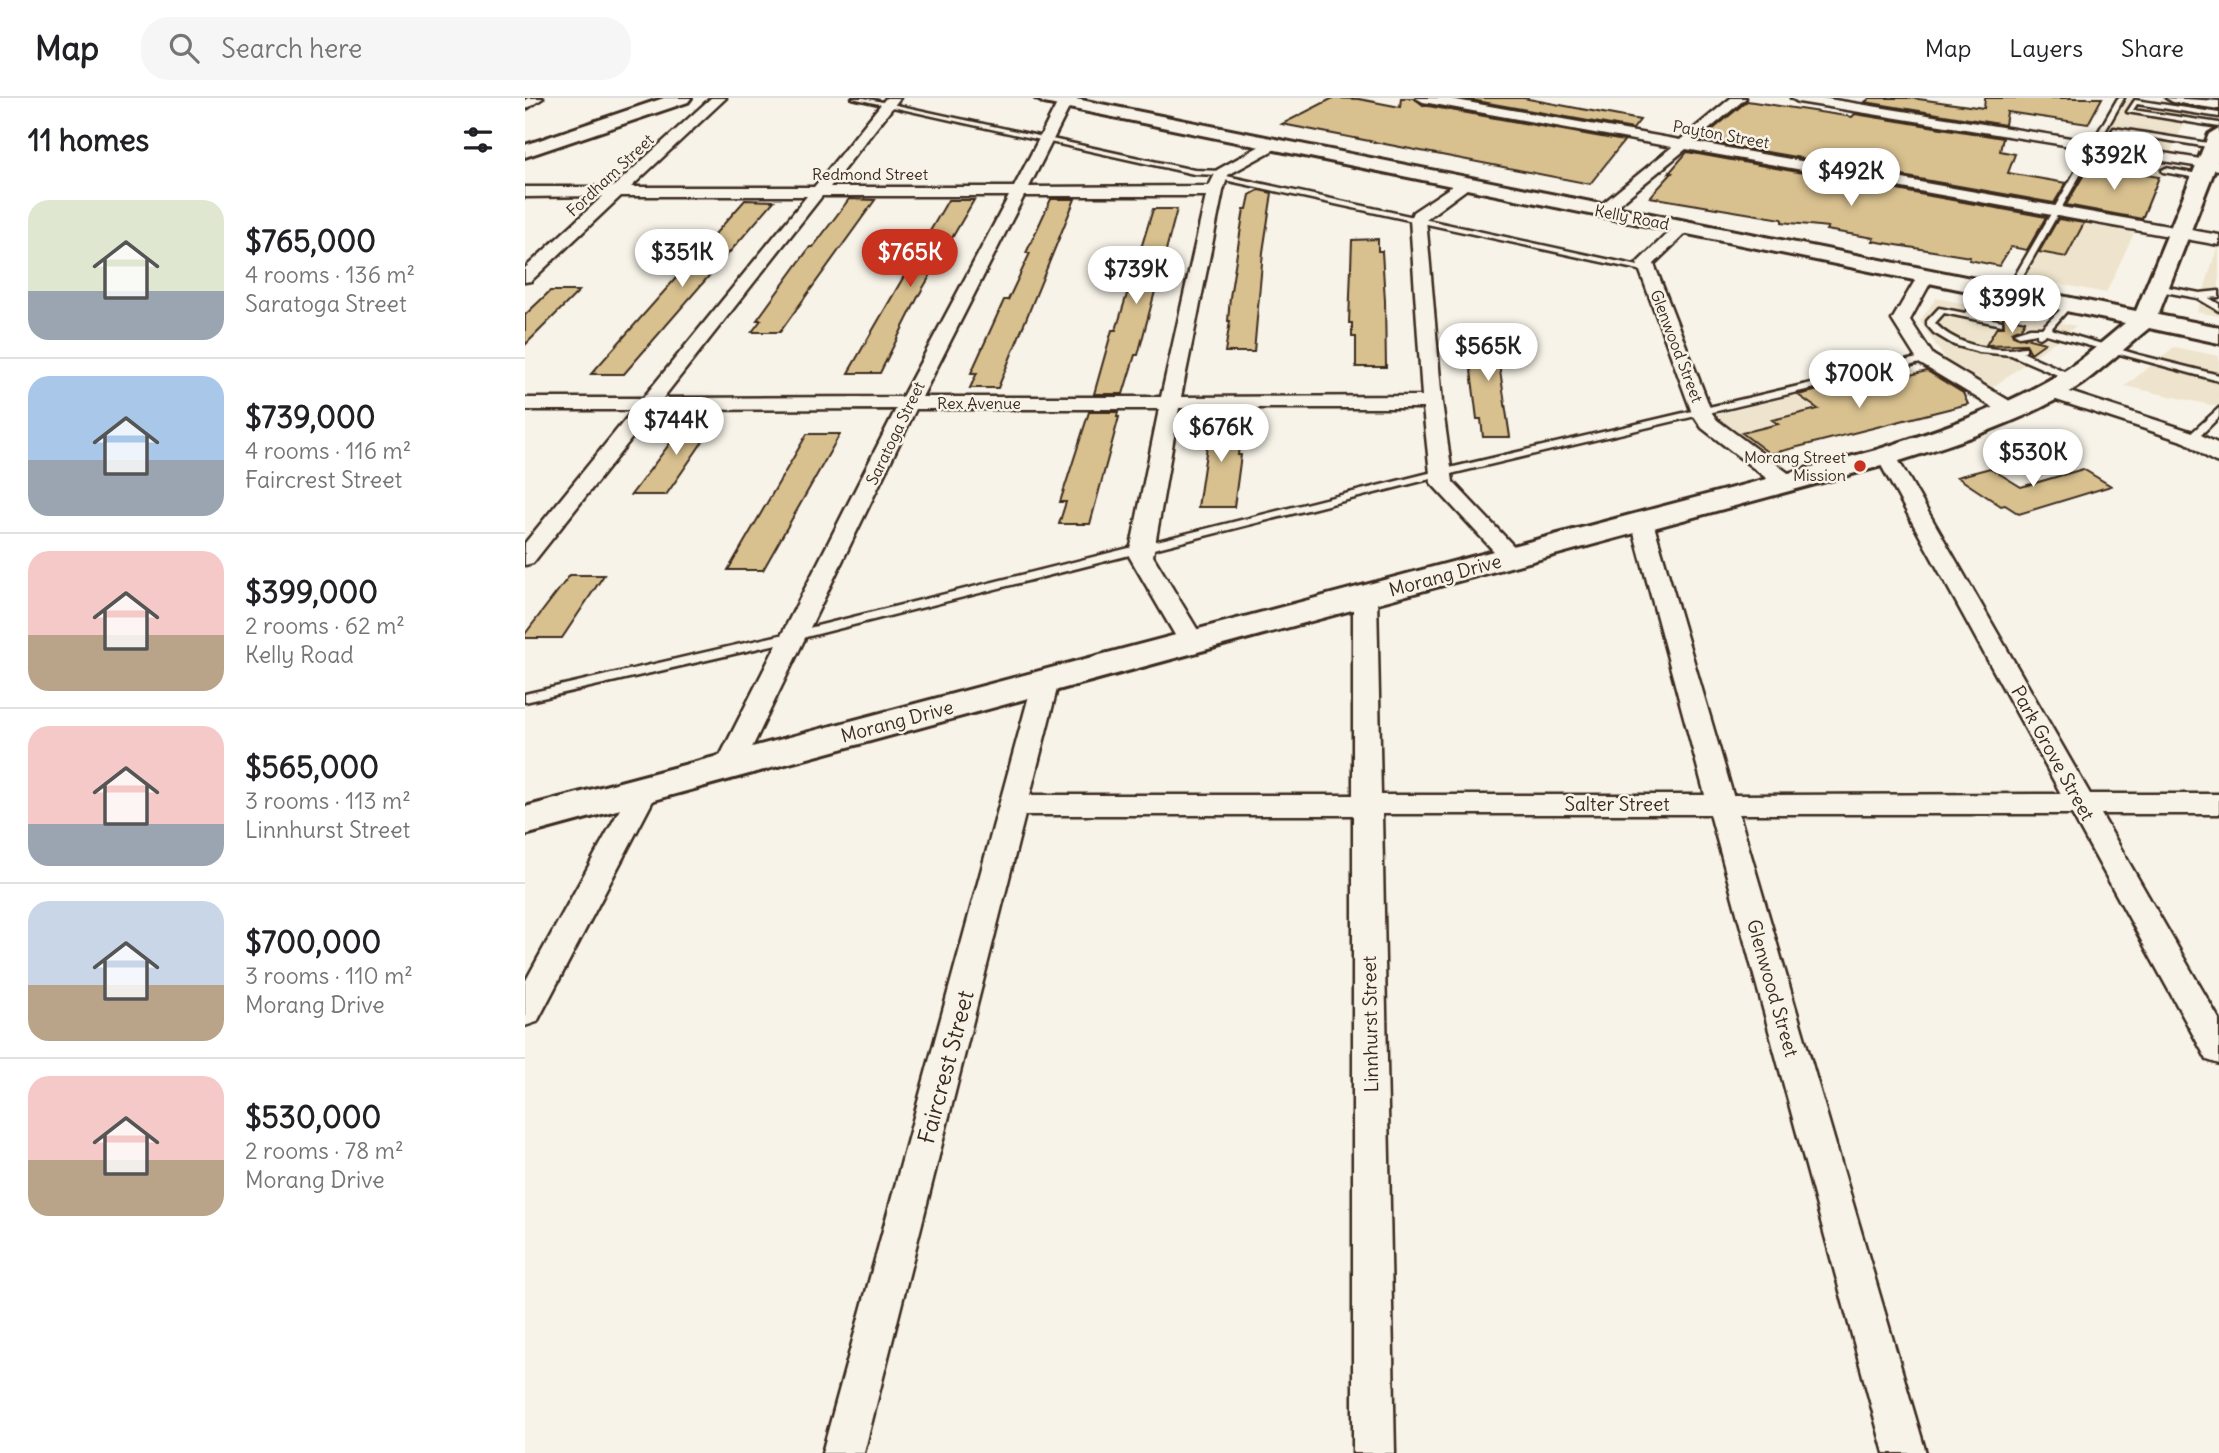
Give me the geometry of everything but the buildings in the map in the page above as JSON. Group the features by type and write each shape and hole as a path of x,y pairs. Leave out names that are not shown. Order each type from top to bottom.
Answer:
{"street":[{"path":"525,106 536,98"},
{"path":"525,151 682,98"},
{"name":"Fordham Street","path":"525,276 719,98"},
{"name":"Payton Street","path":"1423,98 2219,240"},
{"path":"1602,211 1739,98"},
{"path":"1798,98 2093,145 2212,157"},
{"path":"2173,98 2219,105"},
{"name":"Saratoga Street","path":"729,766 909,403 1045,139 1054,100"},
{"name":"Kelly Road","path":"1054,100 2219,335"},
{"path":"525,558 890,102"},
{"path":"1192,642 1141,556 1170,402 1219,180 1273,144"},
{"name":"Morang Drive","path":"525,821 1787,483 1952,435 2011,410 2060,384 2144,320 2212,157"},
{"name":"Redmond Street","path":"525,192 1017,191 1219,180"},
{"path":"1466,183 1419,215 1418,219 1432,402 1442,483 1512,556"},
{"name":"Glenwood Street","path":"1683,227 1645,262 1702,413 1709,424 1787,483"},
{"path":"1926,276 1901,320 1926,359 2011,410"},
{"path":"2060,384 2192,439 2211,448 2219,457"},
{"name":"Rex Avenue","path":"525,404 1432,402"},
{"name":"Park Grove Street","path":"1886,456 2219,1050"},
{"name":"Glenwood Street","path":"1642,522 1905,1453"},
{"name":"Linnhurst Street","path":"1365,596 1374,1453"},
{"name":"Faircrest Street","path":"843,1453 1046,681"},
{"path":"525,1013 645,789"},
{"name":"Salter Street","path":"1015,805 2219,804"}],"lane":[{"path":"855,98 890,102 1195,172 1219,180 1418,219 1648,269"},
{"path":"2010,293 2121,98"},
{"path":"2219,115 2135,102 2129,111 2219,125"},
{"path":"2109,137 2212,157"},
{"path":"2166,170 2212,157"},
{"path":"1967,316 1978,303 1983,288"},
{"path":"2157,288 2200,296 2219,294"},
{"path":"2200,296 2219,308"},
{"path":"2028,338 2068,305"},
{"path":"1999,323 1942,310 1930,323 1936,332 1951,341 1986,351 2028,338 2077,337 2108,349 2219,379"},
{"path":"2028,338 2060,384"},
{"path":"525,698 794,636 1441,474 1926,359"},
{"path":"2192,439 2217,410 2219,411"}],"shaded area":[{"path":"2127,98 2192,106 2171,152 2102,141"},
{"path":"2098,152 2167,163 2154,192 2082,180"},
{"path":"2059,219 2134,233 2106,293 2025,277"},
{"path":"2219,248 2219,316 2197,312"},
{"path":"1936,298 2076,326 1993,387 1945,359 1920,321"},
{"path":"2174,347 2219,356 2219,407 2125,386"},
{"path":"1910,367 1970,404 1770,456 1715,415"}],"place":[{"name":"Morang Street Mission","path":"1860,466"}]}
